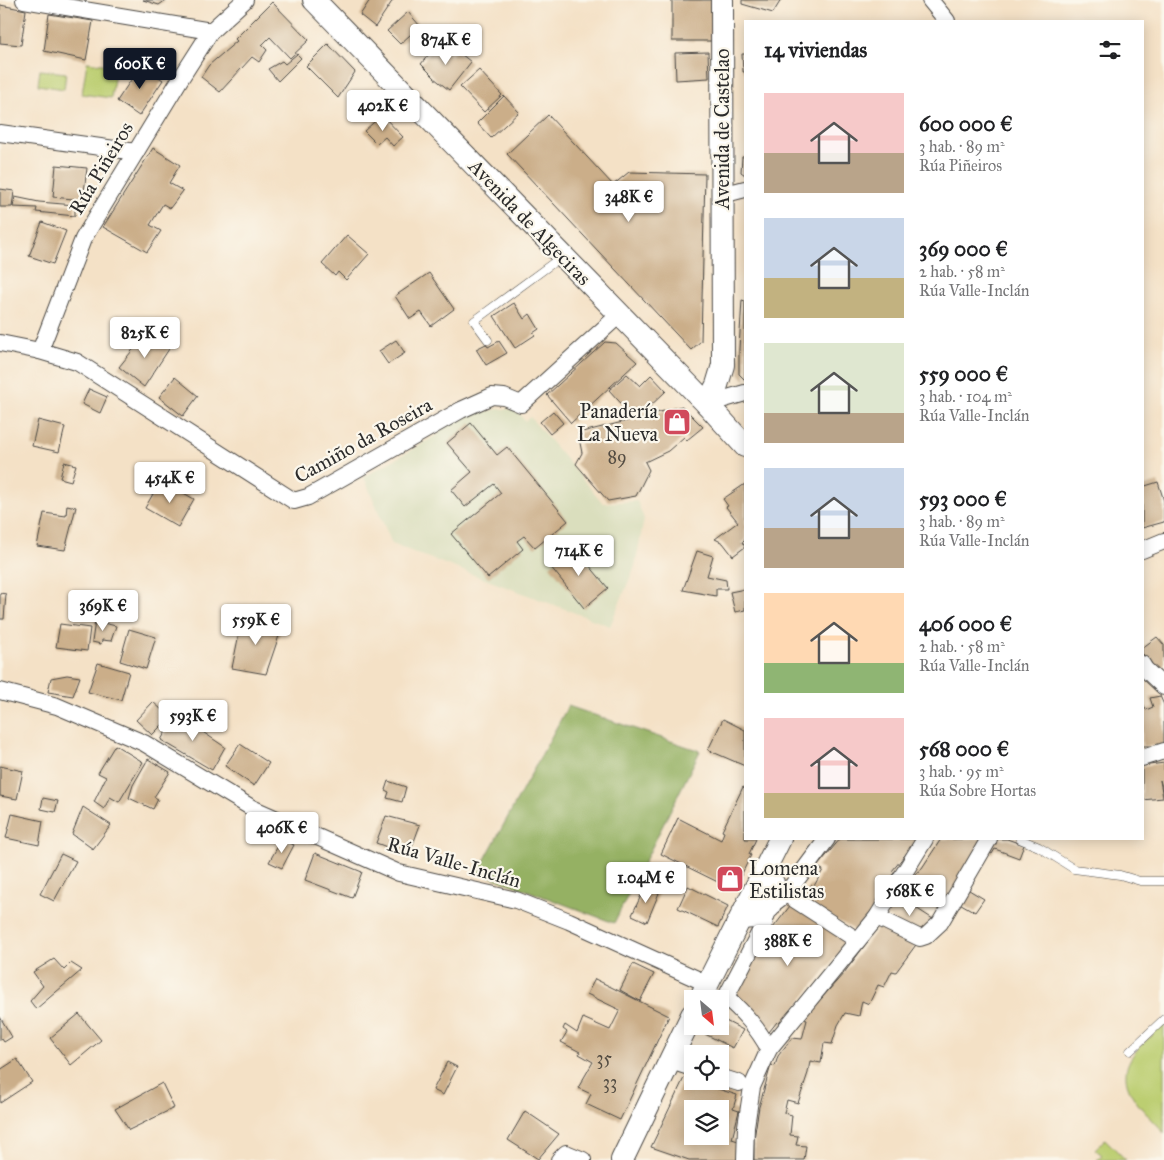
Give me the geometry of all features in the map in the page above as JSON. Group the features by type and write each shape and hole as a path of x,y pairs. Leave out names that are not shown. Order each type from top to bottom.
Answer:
{"main road":[{"name":"Avenida de Algeciras","path":"314,0 707,404 744,445"},
{"name":"Avenida de Castelao","path":"707,404 717,385 723,365 722,0"},
{"path":"712,990 741,918 769,899 764,874 780,840"},
{"path":"622,1160 684,1032"}],"street":[{"path":"24,0 211,31"},
{"name":"Rúa Piñeiros","path":"40,351 83,239 179,80 211,31 245,0"},
{"path":"930,0 946,20"},
{"path":"0,133 136,152"},
{"path":"722,195 744,189"},
{"name":"Camiño da Roseira","path":"40,351 77,362 294,501 308,497 461,410 492,396 504,397 521,404 619,314"},
{"path":"0,343 40,351"},
{"path":"707,404 744,393"},
{"path":"1144,549 1164,541"},
{"path":"1144,669 1164,687"},
{"name":"Rúa Valle-Inclán","path":"0,691 57,706 144,743 252,808 399,872 516,900 570,921 705,990"},
{"path":"1144,757 1164,751"},
{"path":"713,990 764,924 769,899 826,840"},
{"path":"745,1160 746,1126 752,1087 769,1049 876,917 923,840"},
{"path":"876,917 920,938 926,936 940,923 989,840"},
{"path":"769,899 857,940"},
{"name":"Rúa Valle-Inclán","path":"729,1004 746,1015 760,1032 769,1049"},
{"path":"670,1061 684,1065"},
{"path":"729,1080 738,1083"},
{"path":"559,1160 566,1153 583,1160"}],"lane":[{"path":"488,340 474,321 563,256"},
{"path":"1022,840 1039,847 1074,869 1120,875 1140,881 1164,881"},
{"path":"1130,1051 1164,1019"}],"shaded area":[{"path":"498,409 516,409 525,421 530,417 603,503 637,501 644,519 635,566 610,626 392,544 364,477 439,434 441,429 466,416"}],"green space":[{"path":"87,62 116,66 111,98 82,94"},
{"path":"40,70 66,73 64,89 38,85"},
{"path":"568,706 700,751 614,923 478,872"},
{"path":"1164,1024 1164,1133 1133,1096 1127,1084 1126,1073 1129,1062 1135,1053"},
{"path":"1105,1139 1126,1160 1097,1160 1102,1155 1095,1149"}],"building":[{"path":"143,0 166,0 159,5"},
{"path":"370,0 393,0 375,27 360,15"},
{"path":"672,0 712,0 711,41 672,41"},
{"path":"742,0 781,0 773,13 742,4"},
{"path":"272,2 309,40 290,58 270,37 262,45 267,50 259,62 252,57 220,92 201,77 209,65 237,41 235,39"},
{"path":"0,5 26,10 21,45 0,43"},
{"path":"408,12 420,26 400,44 387,31"},
{"path":"49,14 93,21 86,60 44,51"},
{"path":"328,44 355,72 338,98 306,66"},
{"path":"437,44 451,56 456,50 471,62 449,90 421,64"},
{"path":"708,52 709,78 676,80 675,53"},
{"path":"297,54 301,58 278,81 268,69 282,61 285,64"},
{"path":"742,54 744,54 744,72"},
{"path":"141,65 163,80 139,116 117,101"},
{"path":"479,70 502,95 484,112 460,87"},
{"path":"504,96 519,112 491,138 477,123"},
{"path":"382,115 403,137 393,146 385,137 377,144 364,131"},
{"path":"548,115 613,185 629,172 705,174 701,341 691,350 507,154"},
{"path":"153,148 180,165 169,183 183,191 170,208 163,204 150,225 161,231 147,252 103,227"},
{"path":"744,156 744,174 741,172 742,157"},
{"path":"56,165 87,168 83,200 53,197"},
{"path":"0,189 14,191 12,207 0,207"},
{"path":"15,197 39,202 75,205 75,216 36,212 37,208 13,207"},
{"path":"42,222 66,231 53,264 29,256"},
{"path":"347,235 369,254 346,280 338,272 335,276 322,264"},
{"path":"429,273 454,309 431,326 421,312 410,319 395,296"},
{"path":"742,300 744,301 744,379 739,374"},
{"path":"514,303 524,319 530,314 539,329 533,333 535,335 515,348 494,316"},
{"path":"148,331 169,349 144,387 119,367"},
{"path":"396,340 405,353 388,364 379,351"},
{"path":"499,341 507,353 486,365 476,349 486,344 488,347"},
{"path":"605,342 616,343 637,362 571,423 547,395"},
{"path":"627,374 640,386 651,375 666,391 645,411 649,415 682,406 703,427 687,440 684,437 668,451 645,462 649,470 636,496 608,501 576,464 582,453 578,433 635,419 609,390"},
{"path":"175,377 198,396 183,416 159,397"},
{"path":"89,389 107,397 100,413 82,404"},
{"path":"553,411 563,423 550,434 540,422"},
{"path":"38,420 65,427 59,452 32,446"},
{"path":"471,423 497,455 507,447 568,521 535,548 524,536 517,541 523,549 488,578 451,534 501,493 494,484 465,507 451,490 472,472 447,443"},
{"path":"64,462 76,465 71,481 60,478"},
{"path":"161,480 194,499 178,527 145,508"},
{"path":"1158,482 1164,501 1164,522 1144,527 1144,486"},
{"path":"744,485 744,541 742,542 744,548 733,556 723,543 715,539 738,522 726,507 728,506 723,499"},
{"path":"67,505 76,507 65,550 37,546 44,513 66,516"},
{"path":"574,547 608,588 584,608 550,566"},
{"path":"697,551 713,556 707,576 726,580 727,589 716,589 716,596 683,590"},
{"path":"744,589 744,610 735,612 730,592"},
{"path":"0,593 6,594 4,619 0,619"},
{"path":"242,619 282,627 266,674 232,668"},
{"path":"95,621 116,626 111,641 102,640 101,644 92,642"},
{"path":"60,624 90,628 87,651 56,647"},
{"path":"129,629 156,637 146,669 120,661"},
{"path":"1157,637 1164,645 1164,677 1144,655 1144,647"},
{"path":"98,663 129,672 121,700 88,692"},
{"path":"67,675 80,677 73,696 48,692 51,678"},
{"path":"1160,696 1164,705 1164,744 1158,746 1144,746 1144,706 1146,710 1153,707 1150,698"},
{"path":"153,702 170,717 152,735 136,720"},
{"path":"176,714 225,747 212,770 161,740"},
{"path":"723,719 744,730 744,766 708,750"},
{"path":"240,744 269,763 254,786 225,766"},
{"path":"115,745 143,762 119,802 110,797 104,809 94,802 106,777 98,773"},
{"path":"148,759 170,772 154,797 158,799 153,809 129,798 133,785"},
{"path":"1164,763 1164,794 1160,780 1163,798 1144,800 1144,766"},
{"path":"0,766 23,771 17,799 0,796"},
{"path":"388,781 406,787 402,802 387,798 389,792 385,790"},
{"path":"743,787 744,840 756,840 749,854 751,855 734,890 661,854 678,818 721,840 724,832 722,831"},
{"path":"43,798 58,801 55,812 41,809"},
{"path":"83,807 111,825 93,849 72,834"},
{"path":"12,814 43,821 39,845 6,838"},
{"path":"386,816 420,825 409,855 376,843"},
{"path":"282,839 294,845 282,868 269,862"},
{"path":"839,840 917,840 892,871 895,872 880,890 883,895 858,932 801,900 811,885 814,886 823,870 817,867"},
{"path":"940,840 984,840 944,909 907,886 916,873 920,871"},
{"path":"992,840 1010,840 1024,845 1019,858 995,849 992,854 984,850"},
{"path":"315,853 362,872 352,898 305,880"},
{"path":"61,854 76,861 54,901 40,894"},
{"path":"688,886 728,906 718,927 678,908"},
{"path":"645,887 659,893 647,922 632,915"},
{"path":"964,887 984,899 975,912 956,901"},
{"path":"899,897 936,921 923,936 885,916"},
{"path":"793,902 849,940 781,1026 777,1022 765,1037 735,992 760,945","holes":["800,937 807,941 804,946 797,941"]},
{"path":"880,925 918,942 896,972 892,971 884,987 878,985 869,1004 862,1001 859,1016 845,1013 838,1025 832,1044 824,1043 821,1063 810,1061 798,1103 787,1100 784,1113 792,1115 790,1135 798,1136 796,1145 806,1146 804,1160 754,1160 754,1139 759,1107 771,1065 775,1066 778,1056 792,1038 802,1039 807,1020 803,1019 844,973"},
{"path":"54,959 64,970 71,963 82,970 36,1009 30,1001 43,986 33,972"},
{"path":"633,964 654,974 640,1001 620,990"},
{"path":"595,979 669,1016 620,1120 586,1104 591,1094 578,1088 593,1062 579,1054 580,1052 561,1042 567,1032 563,1029 565,1025 577,1033 583,1018 610,1030 620,1010 587,994"},
{"path":"79,1014 101,1040 71,1065 50,1038"},
{"path":"0,1017 12,1037 4,1042 2,1039 0,1040"},
{"path":"729,1023 743,1030 733,1048 707,1035 729,1035"},
{"path":"17,1059 32,1082 0,1103 0,1070"},
{"path":"447,1062 457,1067 443,1095 433,1090"},
{"path":"684,1078 684,1090 721,1090 737,1095 733,1109 739,1111 732,1139 738,1141 739,1160 689,1160 651,1147"},
{"path":"162,1083 174,1108 129,1130 115,1109"},
{"path":"525,1111 559,1134 538,1159 508,1140"}],"place":[{"name":"Panadería La Nueva","path":"677,422"},
{"name":"Lomena Estilistas","path":"730,879"}]}
